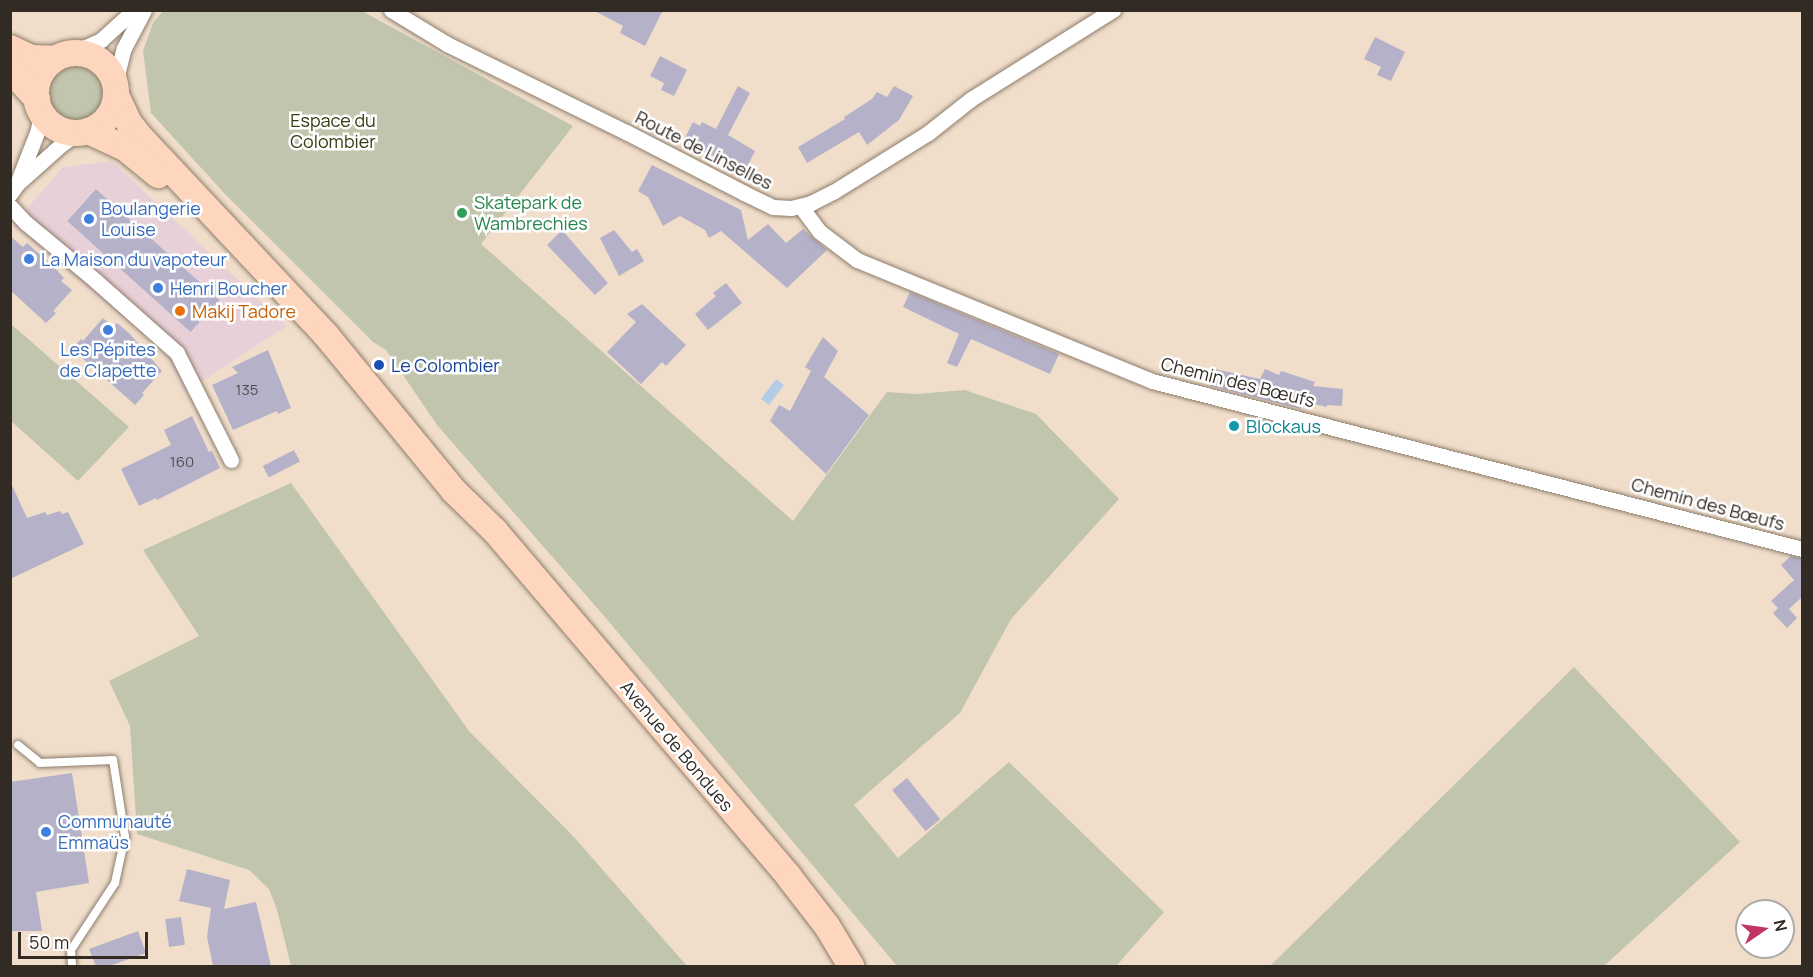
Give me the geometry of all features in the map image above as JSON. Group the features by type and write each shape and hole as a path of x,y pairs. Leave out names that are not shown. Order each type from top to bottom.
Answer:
{"main road":[{"path":"10,48 26,57 87,54 99,60 109,70 115,89 113,108 108,117 84,132 56,127 10,70"},
{"path":"39,104 40,78 64,56"},
{"name":"Avenue de Bondues","path":"115,89 134,129 326,335 354,355 371,371 459,475 495,531 815,910 851,966"},
{"name":"Avenue de Bondues","path":"84,132 125,148 235,240"},
{"path":"815,910 840,966"}],"street":[{"path":"64,56 101,40 134,10"},
{"path":"115,89 124,48 144,10"},
{"name":"Route de Linselles","path":"392,10 447,44 773,207 801,207 833,192 928,133 966,103 1113,10"},
{"path":"14,189 38,130 39,104"},
{"path":"14,189 63,142 84,132"},
{"path":"10,206 21,219 96,281 177,353 231,460"},
{"name":"Chemin des Bœufs","path":"801,207 829,240 857,260 1152,381 1803,549"}],"lane":[{"path":"18,745 40,763 113,760 125,837 115,883 71,950 72,966"}],"shaded area":[{"path":"112,161 287,326 185,392 165,352 13,225 63,167"}],"green space":[{"name":"Espace du Colombier","path":"163,11 362,11 573,126 481,244 793,521 887,392 916,394 965,390 1036,414 1119,499 1011,619 960,713 854,805 898,858 1009,762 1164,912 1116,966 897,966 605,617 437,425 386,350 373,342 225,194 151,113 143,51 153,23"},
{"path":"76,65 87,67 96,73 102,82 104,93 102,104 96,113 87,119 76,121 65,119 56,113 50,104 48,93 50,82 56,73 65,67"},
{"path":"11,324 129,427 78,481 11,421"},
{"path":"291,483 469,731 573,836 687,966 291,966 277,910 269,889 249,870 137,834 130,726 109,681 199,636 143,550"},
{"path":"1574,667 1740,842 1604,966 1270,966"}],"water":[{"path":"776,379 784,385 769,405 761,399"}],"building":[{"path":"593,10 663,10 645,46 620,33 623,26"},
{"path":"1375,37 1405,52 1391,81 1377,75 1381,67 1364,59"},
{"path":"660,56 687,70 674,96 661,90 664,83 650,76"},
{"path":"738,86 750,93 728,135 755,151 745,171 683,142 693,122 700,126 702,122 716,129"},
{"path":"894,86 913,96 899,120 867,145 859,132 807,163 798,147 845,119 844,117 872,99 877,92 887,97"},
{"path":"652,165 741,210 748,240 768,224 786,243 803,229 827,250 787,288 721,231 709,238 705,230 680,216 663,226 648,197 638,191"},
{"path":"96,189 219,300 191,332 67,221"},
{"path":"562,230 608,283 595,295 547,245"},
{"path":"614,230 632,252 637,249 644,261 619,276 600,238"},
{"path":"10,236 23,247 27,243 54,267 64,278 61,281 72,290 53,311 56,313 46,323 10,290"},
{"path":"726,283 742,303 708,330 695,314 716,296 713,293"},
{"path":"910,292 1059,354 1050,374 971,339 957,367 947,363 959,334 903,307"},
{"path":"642,304 686,345 666,366 662,362 641,384 607,352 636,322 627,314"},
{"path":"103,318 113,327 117,323 130,334 162,371 142,393 144,395 135,405 72,349 81,339 83,341"},
{"path":"823,337 838,351 824,377 869,415 826,474 770,421 779,405 790,411 811,371 805,367"},
{"path":"268,350 291,408 278,414 277,411 233,430 212,385 238,373 232,367"},
{"path":"1215,369 1260,379 1265,369 1279,375 1281,371 1315,382 1313,386 1343,389 1342,406 1327,405 1327,407 1305,402 1301,409 1210,386"},
{"path":"192,416 209,452 212,451 220,468 157,500 156,498 139,506 121,469 171,445 164,430"},
{"path":"294,450 300,462 269,477 263,466"},
{"path":"10,481 27,518 45,512 47,515 60,511 62,514 68,512 84,544 10,579"},
{"path":"1791,556 1803,558 1803,596 1789,609 1797,618 1787,628 1773,613 1778,608 1771,601 1794,580 1781,565"},
{"name":"Communauté Emmaüs","path":"72,773 89,883 36,892 42,931 10,931 10,782"},
{"path":"907,778 940,819 926,831 892,790"},
{"path":"187,869 230,880 224,909 256,902 271,966 213,966 207,937 211,908 179,901"},
{"path":"181,917 185,945 169,947 165,919"},
{"path":"138,931 146,953 109,966 96,966 89,949"}],"place":[{"name":"Skatepark de Wambrechies","path":"462,213"},
{"name":"Boulangerie Louise","path":"89,219"},
{"name":"La Maison du vapoteur","path":"29,259"},
{"name":"Henri Boucher","path":"158,288"},
{"name":"Makij Tadore","path":"180,311"},
{"name":"Les Pépites de Clapette","path":"108,330"},
{"name":"Le Colombier","path":"379,365"},
{"name":"Blockaus","path":"1234,426"},
{"name":"Communauté Emmaüs","path":"46,832"}]}
